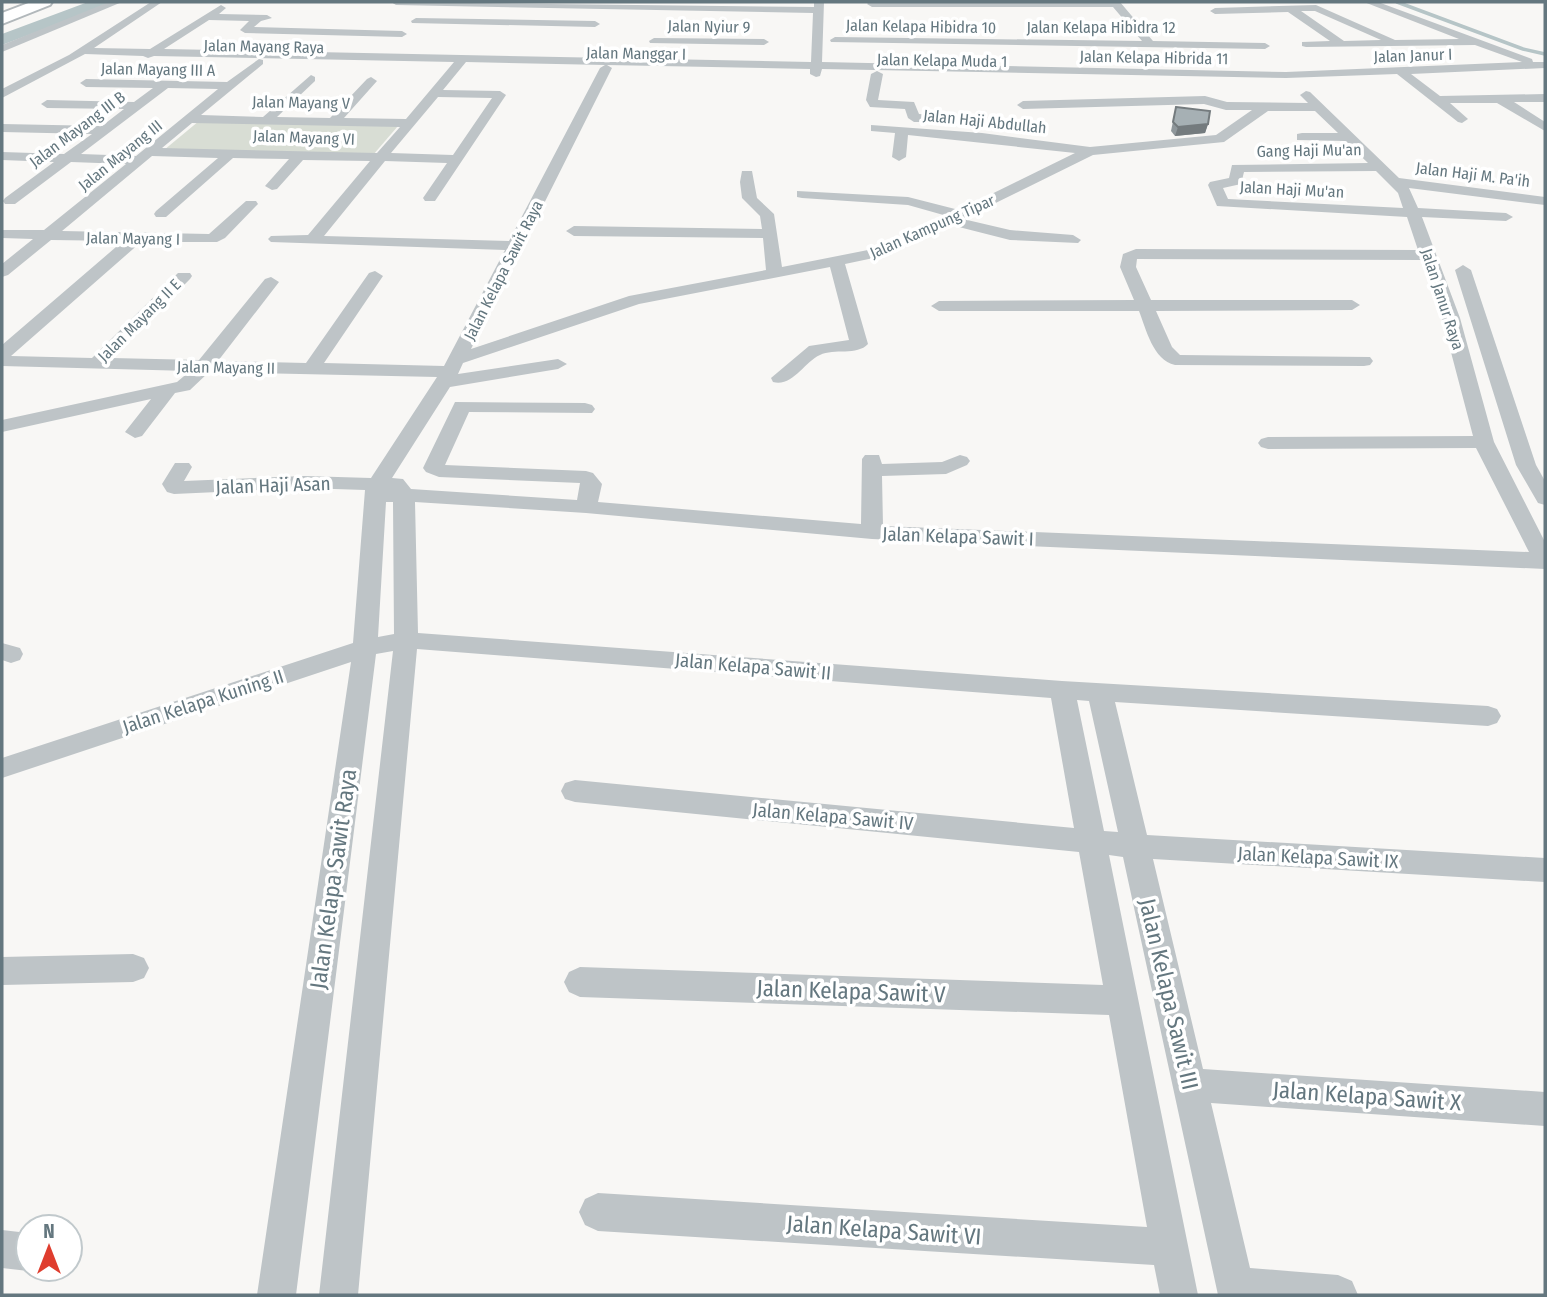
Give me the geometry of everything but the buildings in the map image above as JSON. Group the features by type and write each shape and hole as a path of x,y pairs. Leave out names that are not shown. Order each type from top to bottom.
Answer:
{"main road":[{"path":"2,13 30,2"},
{"path":"2,19 44,2"}],"street":[{"path":"2,49 117,2"},
{"path":"2,94 78,54 157,2"},
{"path":"146,56 230,2"},
{"path":"396,2 667,12 819,6 816,71"},
{"path":"378,58 435,2"},
{"path":"1203,2 1276,54"},
{"path":"1369,2 1544,66"},
{"path":"872,4 1051,10 1116,3 1149,43"},
{"path":"1215,11 1344,7"},
{"path":"1316,8 1397,43"},
{"path":"1291,9 1342,44"},
{"path":"208,17 285,19"},
{"path":"258,18 245,30 402,34"},
{"path":"337,33 344,20"},
{"path":"416,21 471,26 595,24 586,38"},
{"path":"527,36 537,23"},
{"name":"Jalan Kelapa Hibidra 10","path":"836,71 835,35 1004,37"},
{"name":"Jalan Nyiur 9","path":"636,67 656,36 765,42"},
{"path":"1004,37 1023,86 1016,131"},
{"name":"Jalan Kelapa Hibidra 12","path":"1004,37 1265,46"},
{"path":"1306,44 1475,42"},
{"path":"312,240 432,93 453,62 453,48"},
{"path":"570,65 580,48"},
{"name":"Jalan Mayang Raya","path":"78,54 378,58 453,62"},
{"name":"Jalan Mayang Raya","path":"146,56 259,62 453,62"},
{"name":"Jalan Mayang III","path":"2,272 259,62"},
{"name":"Jalan Manggar I","path":"453,62 816,71"},
{"name":"Jalan Manggar I","path":"570,65 636,67"},
{"name":"Jalan Janur I","path":"1287,68 1309,75 1544,66"},
{"name":"Jalan Kelapa Sawit Raya","path":"276,1295 388,486 606,68"},
{"name":"Jalan Kelapa Hibrida 11","path":"1023,86 1287,68"},
{"name":"Jalan Janur Raya","path":"1287,68 1318,107 1405,192 1451,317 1484,442 1545,561"},
{"name":"Jalan Kelapa Muda 1","path":"816,71 1023,86"},
{"name":"Jalan Kelapa Muda 1","path":"836,71 1023,86 1066,78"},
{"path":"1400,71 1462,119"},
{"path":"877,74 872,100 874,104 910,105 914,118 954,120"},
{"path":"268,118 311,79"},
{"path":"430,198 508,80"},
{"path":"335,120 371,81"},
{"name":"Jalan Mayang III A","path":"86,83 229,86"},
{"name":"Jalan Mayang III B","path":"9,201 166,84"},
{"path":"1023,86 1205,100 1232,106 1318,107"},
{"path":"432,93 500,94"},
{"path":"1438,100 1545,98"},
{"path":"1500,99 1542,122"},
{"path":"47,104 136,106"},
{"name":"Jalan Kampung Tipar","path":"450,371 622,303 837,262 891,248 1090,151 1228,153 1265,107"},
{"name":"Jalan Mayang V","path":"192,118 408,123"},
{"path":"2,128 104,130"},
{"name":"Jalan Haji Abdullah","path":"876,128 1016,131 1090,151"},
{"path":"900,157 902,130"},
{"path":"1302,138 1346,136"},
{"path":"161,214 231,153"},
{"name":"Jalan Mayang VI","path":"2,156 68,158 231,153 456,159"},
{"name":"Gang Haji Mu'an","path":"1228,153 1382,167"},
{"name":"Jalan Haji Mu'an","path":"1228,153 1236,181 1215,185 1222,203 1414,214"},
{"path":"272,186 300,155"},
{"path":"747,174 747,194 752,206 767,215 775,274"},
{"name":"Jalan Haji M. Pa'ih","path":"1396,182 1545,201"},
{"path":"2,185 30,186"},
{"path":"802,194 908,201 1010,234 1073,240"},
{"name":"Jalan Mayang I","path":"2,234 215,238 251,204"},
{"path":"1414,214 1506,217"},
{"path":"573,230 769,233"},
{"path":"2,354 136,238"},
{"path":"276,239 515,246"},
{"path":"1364,361 1175,359 1164,349 1128,267 1129,257 1136,254 1430,255"},
{"path":"780,377 815,350 853,347 859,344 837,262"},
{"name":"Jalan Janur Raya","path":"1463,270 1526,465 1545,499"},
{"name":"Jalan Mayang II E","path":"95,365 184,276"},
{"path":"312,368 374,276"},
{"path":"2,426 183,386 203,366 271,282"},
{"path":"939,306 1352,306"},
{"name":"Jalan Mayang II","path":"2,361 450,371"},
{"path":"450,371 558,364"},
{"path":"135,432 167,391"},
{"path":"429,405 585,409"},
{"path":"462,406 433,466 435,470 586,477 592,484 586,507"},
{"path":"1268,443 1484,442"},
{"path":"872,532 872,464 946,468 960,461"},
{"name":"Jalan Haji Asan","path":"182,467 172,484 174,488 304,482 388,486"},
{"path":"338,1295 407,640 388,486"},
{"name":"Jalan Kelapa Sawit I","path":"388,486 586,507 872,532 1545,561"},
{"name":"Jalan Kelapa Kuning II","path":"2,768 365,648 407,640"},
{"name":"Jalan Kelapa Sawit II","path":"407,640 1100,692"},
{"path":"1062,690 1179,1295"},
{"path":"1100,692 1488,716"},
{"name":"Jalan Kelapa Sawit III","path":"1100,692 1236,1290"},
{"name":"Jalan Kelapa Sawit IV","path":"575,792 1091,841"},
{"name":"Jalan Kelapa Sawit IX","path":"1091,841 1135,846 1545,870"},
{"path":"2,971 133,968"},
{"name":"Jalan Kelapa Sawit V","path":"580,982 1122,1000"},
{"name":"Jalan Kelapa Sawit X","path":"1189,1084 1545,1109"},
{"name":"Jalan Kelapa Sawit VI","path":"598,1212 1170,1247"},
{"path":"1236,1290 1338,1295"}],"shaded area":[{"path":"199,121 398,126 373,155 164,150"}],"waterway":[{"path":"2,40 102,2"},
{"path":"1397,2 1523,49 1545,54"}]}
